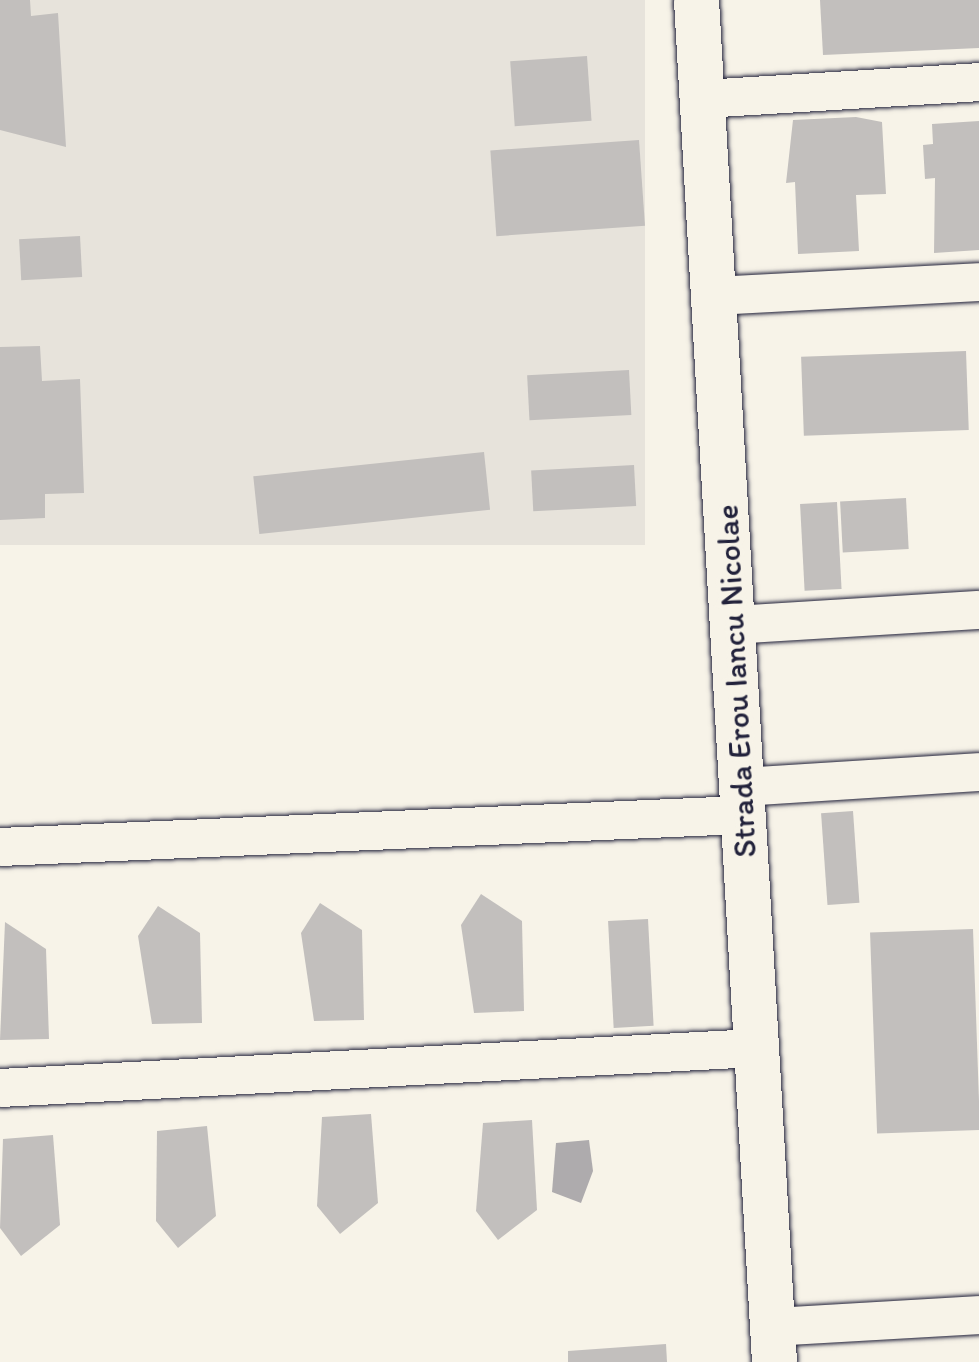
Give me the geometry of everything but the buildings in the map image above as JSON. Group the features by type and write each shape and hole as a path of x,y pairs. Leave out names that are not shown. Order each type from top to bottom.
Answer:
{"street":[{"name":"Strada Erou Iancu Nicolae","path":"696,0 773,1345"},
{"path":"703,99 979,82"},
{"path":"714,296 979,282"},
{"path":"733,626 979,610"},
{"path":"0,847 742,801 979,772"},
{"path":"0,1088 756,1048"},
{"path":"773,1345 979,1315"}],"shaded area":[{"path":"0,0 645,0 645,545 0,545"},
{"path":"589,1140 593,1171 581,1203 552,1192 556,1143"}]}
